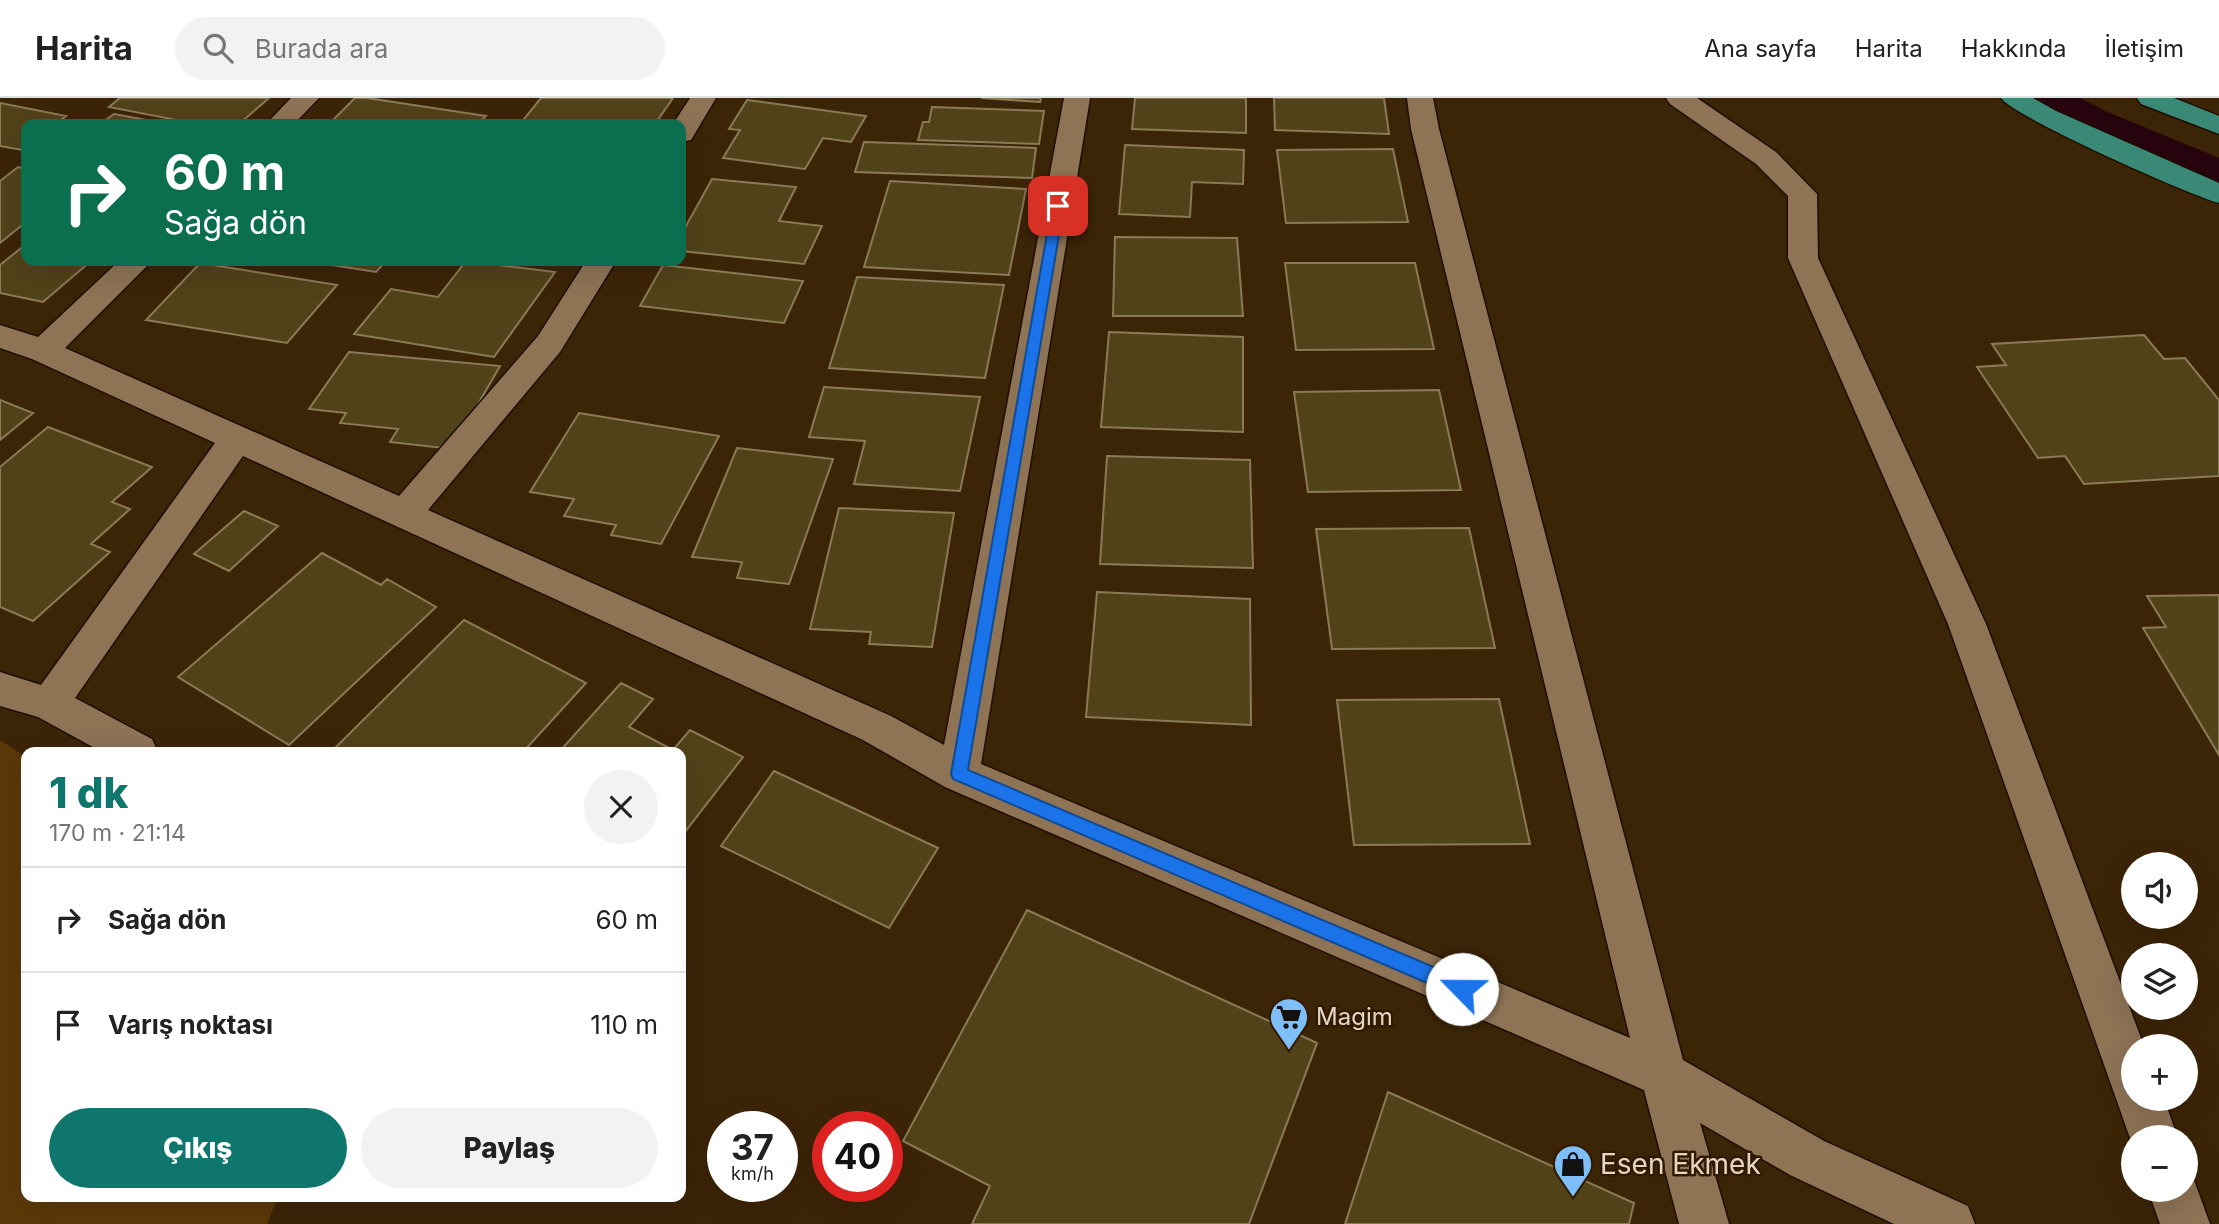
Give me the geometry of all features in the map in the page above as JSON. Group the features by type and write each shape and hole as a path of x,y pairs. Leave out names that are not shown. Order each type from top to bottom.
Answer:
{"main road":[{"path":"2014,98 2046,117 2219,194"},
{"path":"2150,98 2219,126"}],"street":[{"path":"284,119 306,98"},
{"path":"686,126 703,98"},
{"path":"959,774 1077,98"},
{"path":"1420,98 1432,156 1663,1074 1704,1224"},
{"path":"1679,98 1766,158 1803,194 1803,258 1967,624 2121,1047"},
{"path":"43,351 132,266"},
{"path":"405,513 549,344 598,266"},
{"path":"0,336 43,351 877,728 959,774 1663,1074 1807,1158 1950,1224"},
{"path":"49,704 236,440"},
{"path":"0,689 49,704 129,747"},
{"path":"2178,1202 2186,1224"}],"shaded area":[{"path":"0,740 21,754 21,1202 276,1202 267,1224 0,1224"}],"building":[{"path":"120,98 269,98 245,119 171,119 109,107"},
{"path":"355,98 486,116 483,119 334,119"},
{"path":"541,98 673,98 658,119 524,119"},
{"path":"981,98 1041,98 1040,102"},
{"path":"1135,98 1246,98 1246,133 1132,129"},
{"path":"1274,98 1384,98 1389,134 1275,130"},
{"path":"747,100 866,116 851,142 823,138 805,169 723,158 740,130 729,129"},
{"path":"0,103 66,116 62,119 21,119 21,150 0,146"},
{"path":"932,107 1044,111 1039,144 918,140 923,122 929,122"},
{"path":"114,114 141,119 107,119"},
{"path":"864,142 1036,148 1032,178 855,172"},
{"path":"1125,145 1244,150 1243,184 1192,182 1190,217 1119,214"},
{"path":"1393,149 1408,222 1286,223 1277,150"},
{"path":"18,167 21,168 21,226 0,243 0,181"},
{"path":"712,179 796,187 779,221 822,226 804,264 686,252 686,226"},
{"path":"890,181 1026,189 1009,275 864,267"},
{"path":"1115,237 1237,238 1243,316 1113,316"},
{"path":"21,248 21,266 85,266 43,302 0,293 0,265"},
{"path":"1285,263 1415,263 1434,349 1296,350"},
{"path":"197,266 219,266 337,285 287,343 146,320"},
{"path":"338,266 381,266 376,272"},
{"path":"462,266 506,266 555,272 494,357 354,334 391,289 438,297"},
{"path":"662,266 803,281 784,323 640,306"},
{"path":"857,277 1004,285 985,378 829,368"},
{"path":"1109,332 1243,337 1243,432 1101,427"},
{"path":"2144,335 2164,359 2185,358 2219,400 2219,476 2084,484 2065,456 2038,458 1977,367 2006,365 1992,344"},
{"path":"349,352 500,366 452,449 390,442 398,429 340,423 346,413 309,409"},
{"path":"824,387 980,397 960,491 854,484 865,441 809,437"},
{"path":"1439,390 1461,490 1308,492 1294,392"},
{"path":"0,400 33,413 0,440"},
{"path":"579,413 719,436 661,544 611,535 616,525 564,516 574,499 530,492"},
{"path":"48,427 152,467 112,502 130,509 91,544 110,552 33,621 0,607 0,467"},
{"path":"737,448 833,459 789,584 737,578 742,562 692,557"},
{"path":"1107,456 1250,460 1253,568 1100,564"},
{"path":"839,508 954,513 932,647 869,644 871,632 810,629"},
{"path":"244,511 278,526 229,571 194,554"},
{"path":"1469,528 1495,648 1332,649 1316,529"},
{"path":"322,553 381,585 387,579 436,607 289,745 178,677"},
{"path":"1097,592 1250,599 1251,725 1086,717"},
{"path":"2219,595 2219,755 2143,628 2166,627 2147,596"},
{"path":"464,620 586,683 528,747 336,747"},
{"path":"621,683 653,699 629,727 667,747 563,747"},
{"path":"1499,699 1530,844 1354,845 1337,700"},
{"path":"690,730 743,757 686,831 686,747 676,747"},
{"path":"774,771 938,848 889,928 721,846"},
{"path":"1027,910 1317,1043 1249,1224 972,1224 990,1186 903,1141"},
{"path":"1388,1092 1634,1203 1629,1224 1345,1224"}],"waterway":[{"path":"2054,98 2092,119 2219,172"}],"place":[{"name":"Magim","path":"1289,1051"},
{"name":"Esen Ekmek","path":"1573,1198"}],"route":[{"path":"1058,206 959,774 1462,989"}]}
